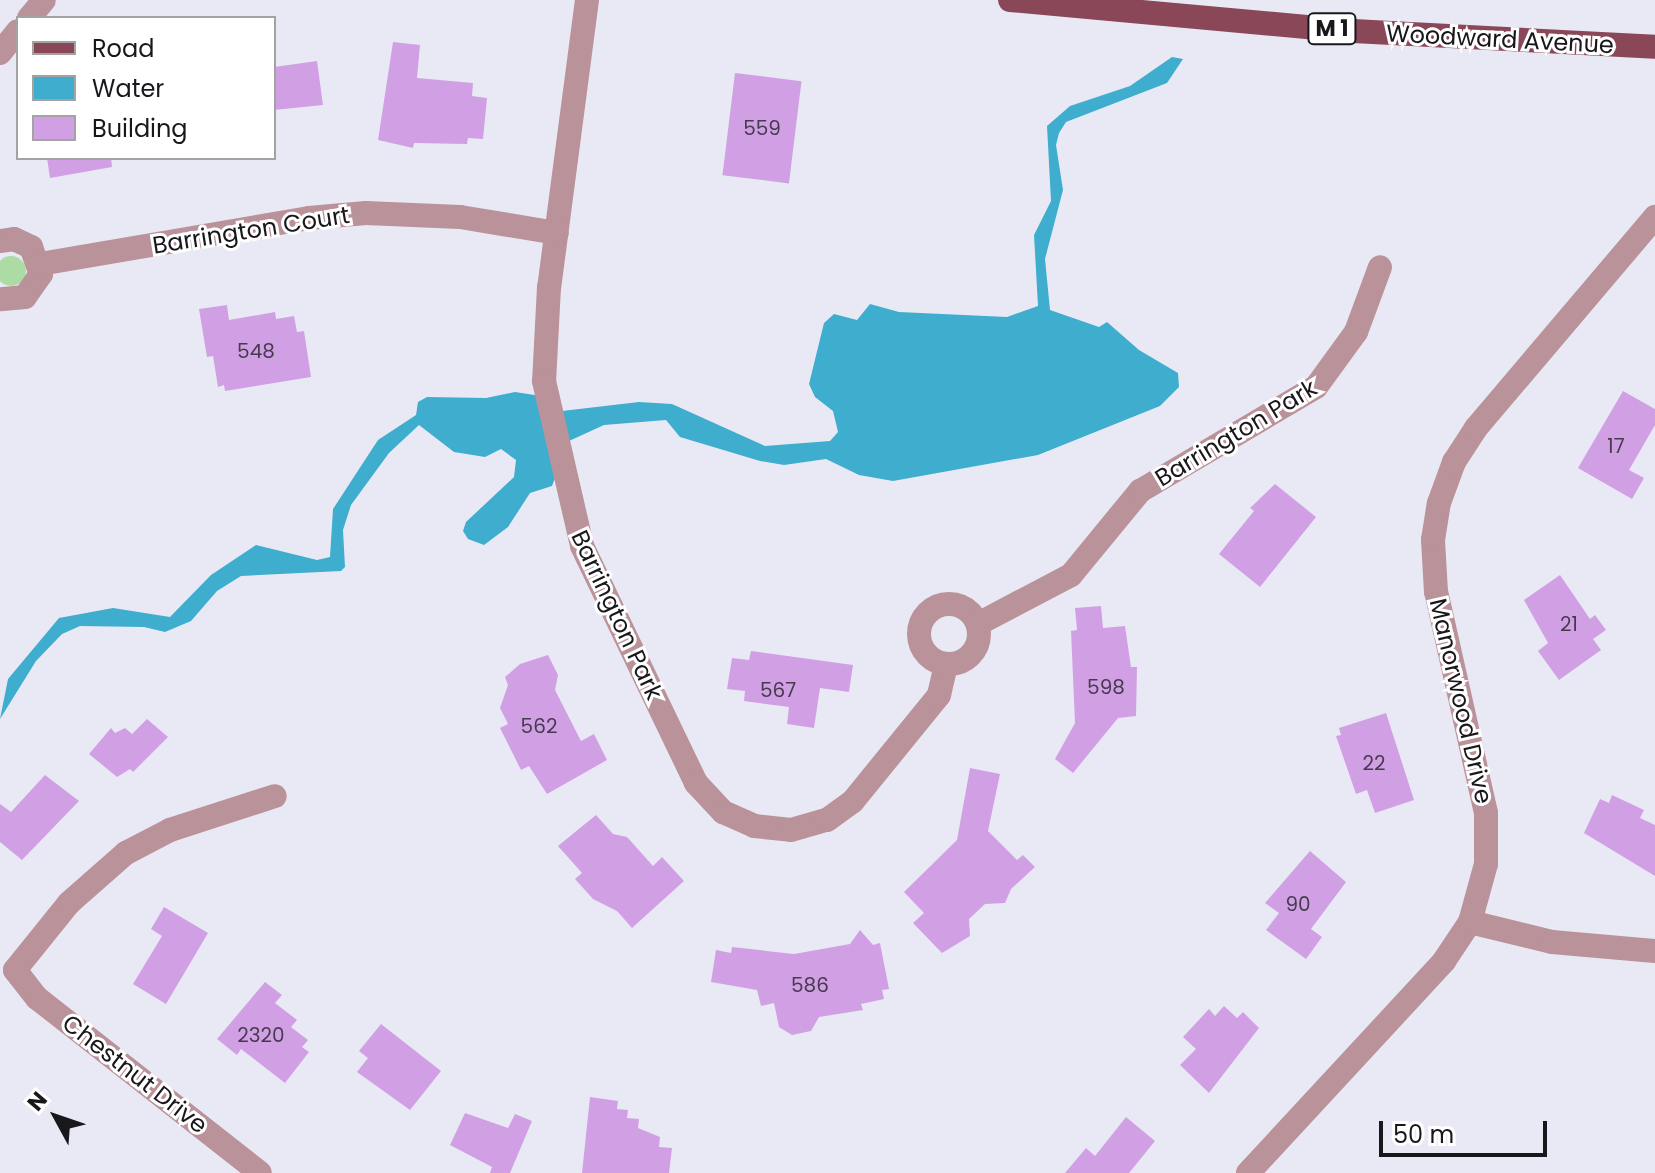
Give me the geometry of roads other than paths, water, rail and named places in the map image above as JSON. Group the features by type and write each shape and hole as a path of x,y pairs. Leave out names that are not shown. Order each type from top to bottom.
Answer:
{"main road":[{"name":"Woodward Avenue","path":"1010,0 1353,31 1655,47"}],"street":[{"path":"31,16 44,0"},
{"name":"Barrington Park","path":"587,0 543,341 544,381 567,499 588,562 696,783 715,806 744,823 773,830 801,828 847,806 939,695 946,664"},
{"path":"0,53 16,33"},
{"name":"Barrington Court","path":"40,264 309,218 366,213 460,217 557,233"},
{"name":"Manorwood Drive","path":"1248,1173 1444,961 1470,922 1485,873 1486,813 1436,592 1433,540 1439,503 1449,473 1476,428 1655,217"},
{"path":"0,241 23,242 40,264 32,291 16,300 0,299"},
{"name":"Barrington Park","path":"978,624 1071,575 1140,491 1316,387 1356,332 1380,267"},
{"path":"941,605 959,605 978,624 976,649 963,661 946,664 929,657 920,641 925,615 941,605"},
{"path":"8,969 69,903 126,853 170,830 275,796"},
{"path":"1470,922 1567,944 1655,951"},
{"name":"Chestnut Drive","path":"8,969 37,998 260,1173"}],"water":[{"path":"1172,57 1183,59 1167,83 1066,122 1059,133 1056,145 1063,190 1045,259 1050,310 1099,327 1107,322 1139,350 1178,373 1179,387 1160,406 1038,455 893,481 859,475 826,459 784,465 760,461 680,437 666,420 604,425 569,441 552,486 530,493 508,527 484,545 468,539 463,531 466,522 514,477 516,460 501,449 485,457 454,452 419,425 389,453 351,505 343,530 345,567 341,571 241,576 217,591 191,621 165,632 144,627 80,626 62,634 36,661 0,719 8,679 59,618 113,608 170,617 211,575 256,545 317,560 330,557 333,509 378,440 416,415 418,402 427,397 486,398 515,392 541,396 562,411 639,402 672,404 765,446 830,441 838,432 833,411 815,397 809,384 824,323 834,314 857,320 870,304 899,312 1007,317 1038,306 1034,235 1051,201 1047,126 1070,106 1130,86"}]}
